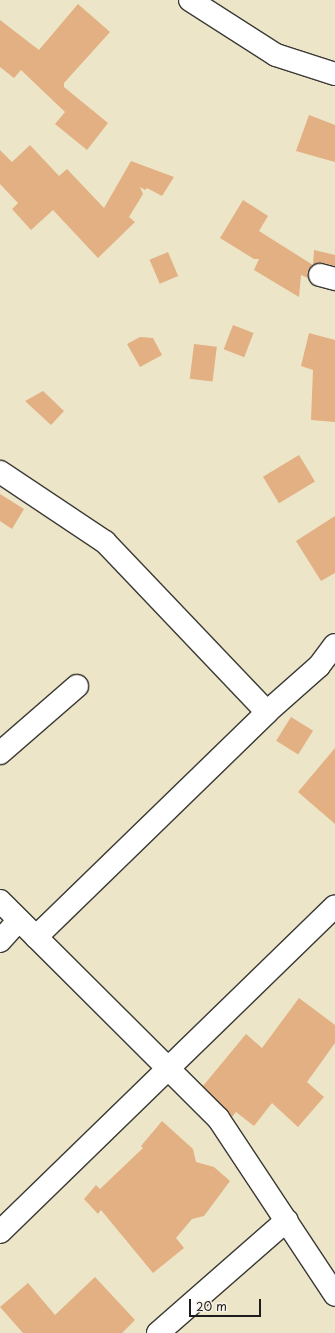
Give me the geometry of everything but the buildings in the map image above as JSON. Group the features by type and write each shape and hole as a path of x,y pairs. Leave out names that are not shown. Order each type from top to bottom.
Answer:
{"street":[{"path":"190,0 276,55 335,74"},
{"path":"0,472 105,542 267,712"},
{"path":"36,937 267,712 319,666 335,645"},
{"path":"0,753 77,686"},
{"path":"0,901 218,1118 287,1220 335,1295"},
{"path":"0,1232 335,906"},
{"path":"0,941 19,920"},
{"path":"158,1333 287,1220"}]}
